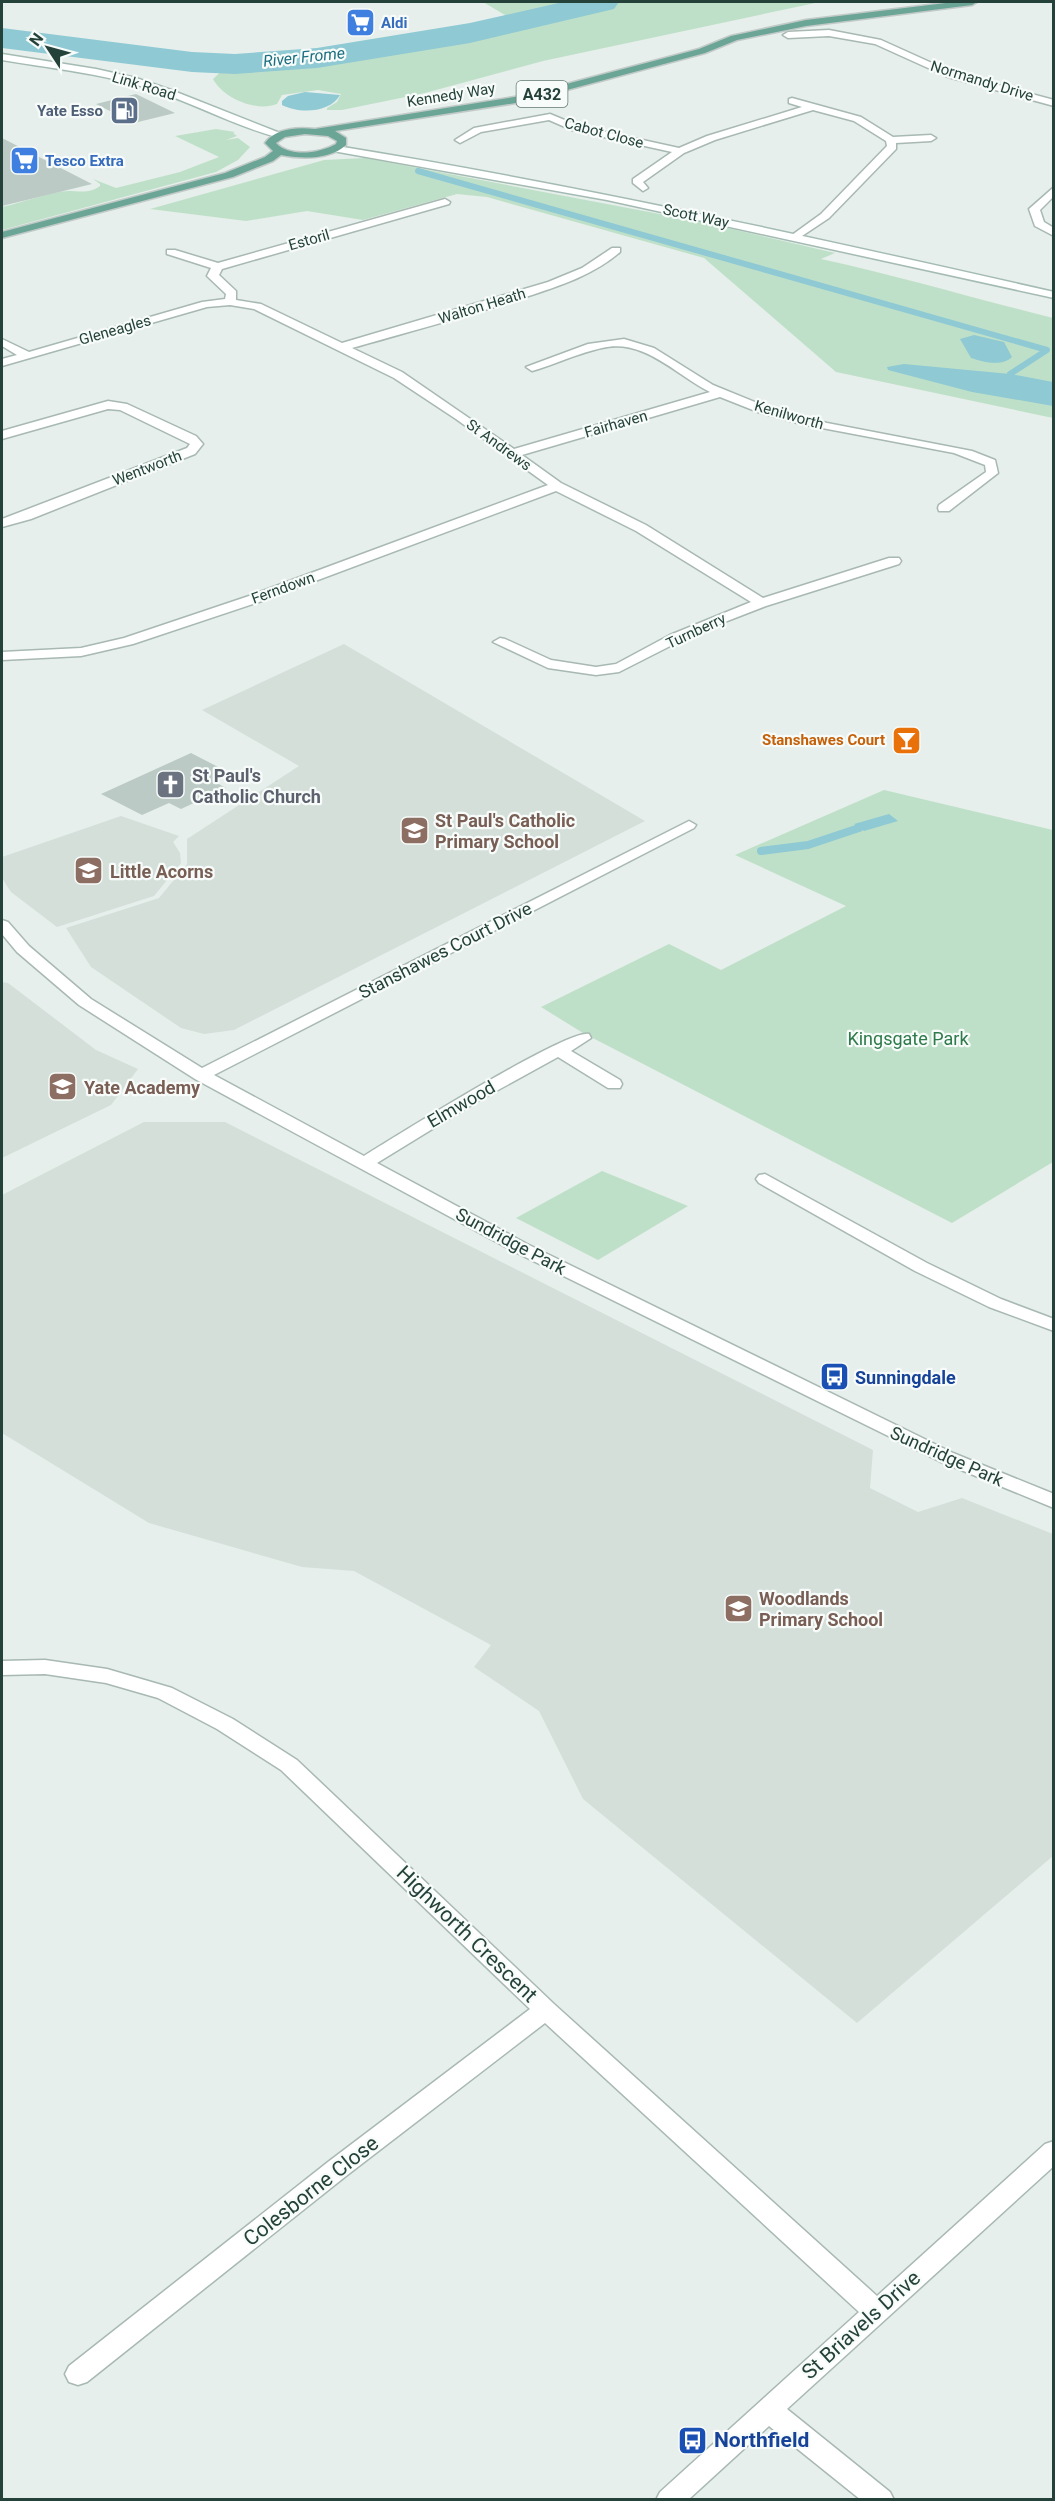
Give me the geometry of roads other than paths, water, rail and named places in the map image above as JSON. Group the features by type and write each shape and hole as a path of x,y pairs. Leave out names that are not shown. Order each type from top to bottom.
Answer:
{"main road":[{"name":"Kennedy Way","path":"702,51 734,38 806,23 972,2"},
{"name":"Kennedy Way","path":"318,131 522,99 702,51 788,35 843,20"},
{"name":"Kennedy Way","path":"339,145 379,122"},
{"name":"A432","path":"280,135 318,131 330,133 339,145 313,154 280,151"},
{"path":"2,235 229,175 269,159 280,151 270,143 280,135"}],"street":[{"name":"Normandy Drive","path":"843,20 874,37 878,42"},
{"name":"Normandy Drive","path":"788,35 829,33 878,42 934,69 1053,103"},
{"name":"Link Road","path":"2,57 107,75 151,86 236,121 280,135"},
{"path":"792,101 864,121 879,128 891,140 892,147 825,216 796,237"},
{"name":"Cabot Close","path":"643,188 637,181 680,151 729,132 811,106"},
{"name":"Cabot Close","path":"460,140 478,130 550,117 576,128 680,151"},
{"path":"891,140 931,138"},
{"name":"Scott Way","path":"339,145 561,187 1053,295"},
{"path":"1053,190 1034,209 1039,224 1053,233"},
{"name":"Estoril","path":"218,267 445,202"},
{"name":"Walton Heath","path":"342,347 493,304 568,279 608,257 615,250"},
{"path":"171,252 218,267 213,272 213,276 232,293 230,302"},
{"name":"St Andrews","path":"230,302 257,306 398,375 460,416 556,486 641,528 761,603"},
{"name":"Gleneagles","path":"2,363 206,304 230,302"},
{"path":"2,342 28,356"},
{"name":"Kenilworth","path":"532,367 607,343 623,342 641,347 720,393 792,418 934,446 980,457 991,463 992,473 944,508"},
{"name":"Fairhaven","path":"511,454 720,393"},
{"name":"Wentworth","path":"2,435 108,405 123,407 192,439 197,444 190,451 74,498 2,523"},
{"name":"Ferndown","path":"2,656 81,652 128,641 254,599 556,486"},
{"name":"Turnberry","path":"500,642 548,664 596,671 619,668 675,638 761,603 894,561"},
{"path":"595,688 596,671"},
{"name":"Stanshawes Court Drive","path":"201,1075 689,825"},
{"name":"Sundridge Park","path":"2,925 23,949 85,1002 201,1075 521,1248 795,1385 946,1457 1053,1502"},
{"name":"Elmwood","path":"365,1163 436,1117 584,1038"},
{"path":"560,1051 614,1084"},
{"path":"765,1179 921,1267 995,1303 1053,1326"},
{"name":"Highworth Crescent","path":"2,1668 45,1667 106,1676 165,1693 225,1724 289,1766 324,1796 546,2010 876,2311"},
{"name":"Colesborne Close","path":"78,2374 347,2162 546,2010"},
{"name":"St Briavels Drive","path":"669,2499 1053,2151"},
{"path":"769,2410 881,2499"}],"water":[{"path":"305,92 340,95 329,105 314,110 297,110 282,105 282,101 288,96"},
{"path":"974,335 1004,342 1012,357 998,363 971,358 960,339"},
{"path":"904,364 1010,374 1053,382 1053,406 972,392 888,370 887,367"},
{"path":"889,814 898,821 864,831 854,824"}],"waterway":[{"name":"River Frome","path":"2,38 192,62 235,64 317,58 470,33 603,2"},
{"path":"418,171 1047,350 1010,374"},
{"path":"761,851 808,845 859,828"}],"place":[{"name":"Aldi","path":"360,23"},
{"name":"Yate Esso","path":"124,111"},
{"name":"Tesco Extra","path":"24,161"},
{"name":"Stanshawes Court","path":"906,740"},
{"name":"St Paul's Catholic Church","path":"171,785"},
{"name":"St Paul's Catholic Primary School","path":"414,830"},
{"name":"Little Acorns","path":"89,871"},
{"name":"Yate Academy","path":"63,1087"},
{"name":"Sunningdale","path":"834,1377"},
{"name":"Woodlands Primary School","path":"738,1608"},
{"name":"Northfield","path":"693,2440"}],"park label":[{"name":"Kingsgate Park","path":"908,1038"}]}
